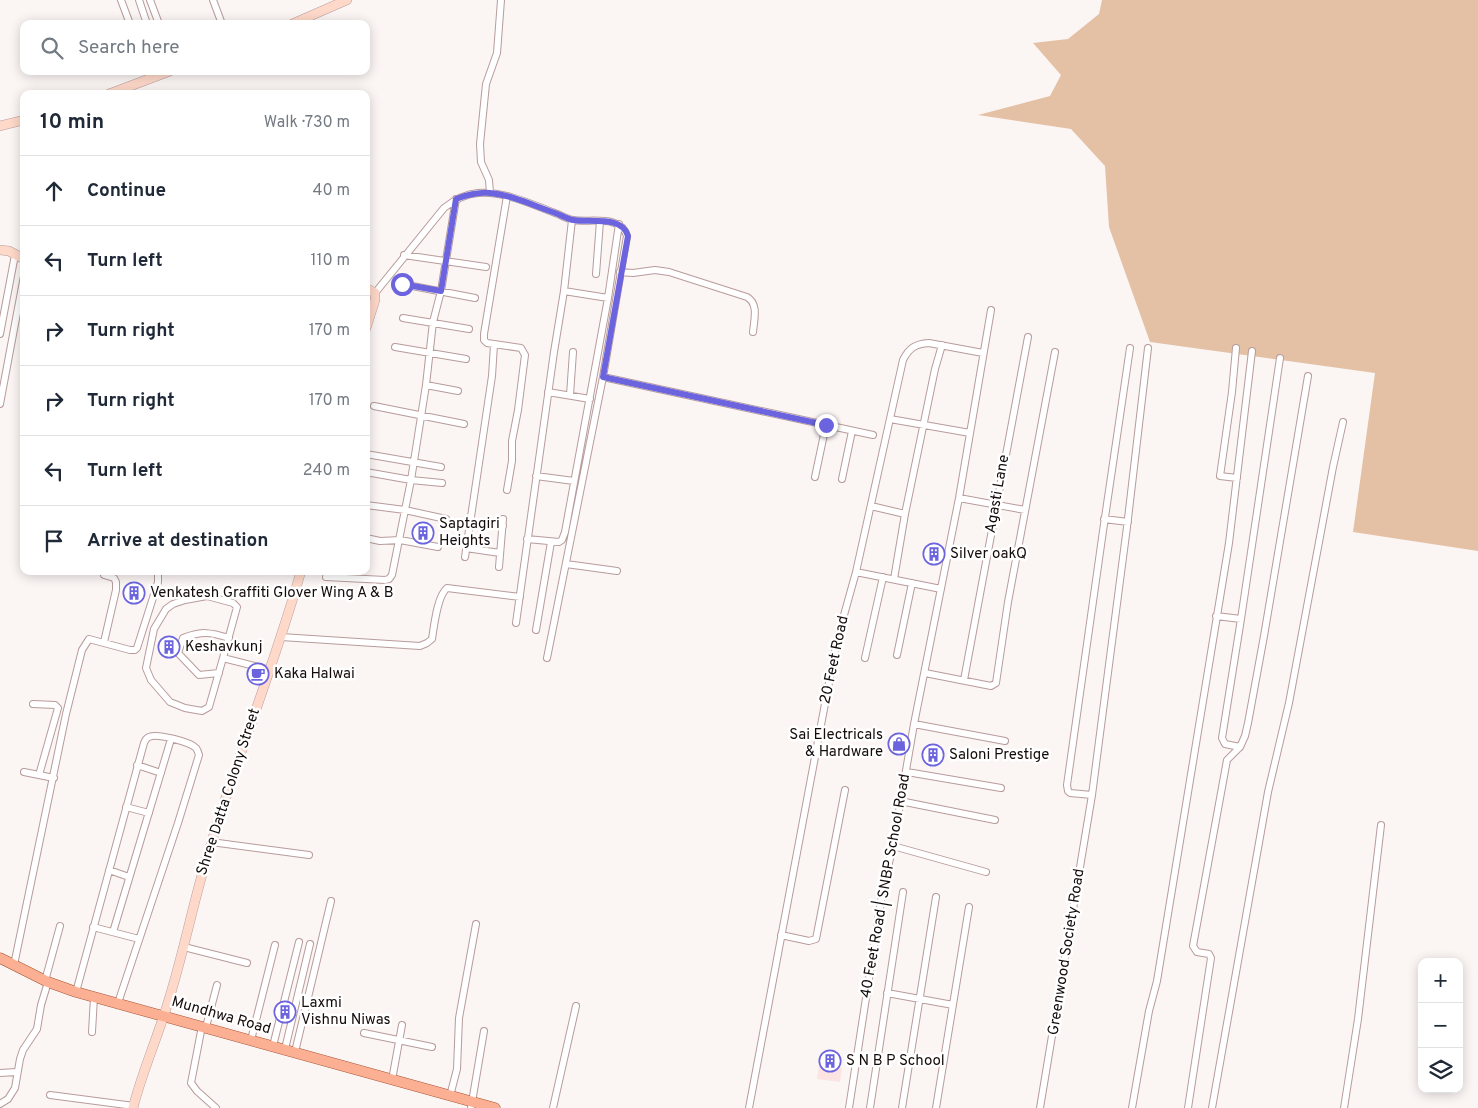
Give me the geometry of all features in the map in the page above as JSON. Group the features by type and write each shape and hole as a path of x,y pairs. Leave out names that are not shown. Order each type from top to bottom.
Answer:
{"main road":[{"name":"Mundhwa Road","path":"0,958 47,981 76,992 204,1026 450,1096 472,1105 495,1108"}],"street":[{"path":"121,0 128,20"},
{"path":"139,0 146,20"},
{"path":"150,0 158,20"},
{"path":"213,0 220,20"},
{"path":"301,20 347,0"},
{"path":"490,193 489,180 482,162 480,144 486,84 497,53 501,0"},
{"path":"120,90 159,75"},
{"path":"0,126 20,121"},
{"path":"370,316 375,300 370,291 444,208 456,199 477,193 490,193 507,196 572,220 619,224 626,229 628,236 620,272 603,377 547,658"},
{"path":"507,196 484,334 484,340 487,343 521,348 525,355 512,441 512,461 507,490"},
{"path":"326,577 385,580 389,579 392,575 400,540 426,385 434,322 456,199"},
{"path":"516,622 564,291 572,220"},
{"path":"596,274 600,221"},
{"path":"527,539 559,542 563,537 590,399 619,224"},
{"path":"0,250 20,257 0,334"},
{"path":"404,255 486,267"},
{"path":"620,272 633,273 656,270 669,272 747,298 753,302 754,307 753,332"},
{"path":"402,284 476,298"},
{"path":"564,291 608,298"},
{"path":"0,404 20,297"},
{"name":"40 Feet Road | SNBP School Road","path":"849,1108 883,888 893,846 914,724 942,589 991,310"},
{"path":"403,318 469,329"},
{"name":"Agasti Lane","path":"964,680 1028,336"},
{"name":"20 Feet Road","path":"749,1108 837,640 856,572 903,360 907,352 915,345 921,343 983,353"},
{"path":"465,557 492,376 494,345"},
{"path":"894,579 923,425 942,345"},
{"path":"395,347 466,359"},
{"path":"1092,795 1070,793 1068,785 1104,519 1130,348"},
{"name":"Greenwood Society Road","path":"1040,1108 1092,795 1128,522 1148,348"},
{"path":"1236,348 1220,476 1237,478"},
{"path":"1132,1108 1149,1011 1157,981 1229,543 1252,351"},
{"path":"570,395 573,352"},
{"path":"926,673 991,686 996,683 1008,602 1054,352"},
{"path":"1240,747 1224,744 1222,738 1280,358"},
{"path":"1188,1108 1211,958 1209,954 1197,952 1194,946 1226,760 1240,747 1245,736 1308,376"},
{"path":"603,377 873,435"},
{"path":"426,385 458,391"},
{"path":"548,392 590,399"},
{"path":"374,406 464,424"},
{"path":"890,419 970,433"},
{"path":"1212,1108 1268,792 1289,703 1343,422"},
{"path":"815,478 826,425"},
{"path":"842,479 852,431"},
{"path":"370,455 441,468"},
{"path":"370,473 410,480 442,483"},
{"path":"536,476 574,481"},
{"path":"959,498 1025,510"},
{"path":"370,505 446,519"},
{"path":"871,506 905,514"},
{"path":"1104,519 1128,522"},
{"path":"471,523 503,523 499,567"},
{"path":"370,539 380,541 400,540 438,547"},
{"path":"536,630 551,542"},
{"path":"466,548 500,554"},
{"path":"566,564 617,571"},
{"path":"856,572 942,589"},
{"path":"104,575 114,578 116,582 116,590 104,642"},
{"path":"14,966 66,714 82,650 89,639 130,650 138,648 158,582 158,575"},
{"name":"Shree Datta Colony Street","path":"133,1107 164,1016 184,947 194,899 211,842 281,637 300,575"},
{"path":"865,658 883,577"},
{"path":"897,655 912,583"},
{"path":"281,637 420,646 427,644 432,639 440,599 446,588 520,597"},
{"path":"207,596 233,603 237,607 223,658 209,707 202,711 185,708 170,702 151,680 146,668 154,629 166,609 173,604 207,596"},
{"path":"1216,616 1241,619"},
{"path":"219,673 199,675 178,653 183,638 191,635 210,632 229,638"},
{"path":"223,658 270,670"},
{"path":"33,704 55,705 58,708 39,776"},
{"path":"914,724 1005,741"},
{"path":"76,992 146,739 156,735 195,747 198,755 180,818 118,1003"},
{"path":"113,932 171,739"},
{"path":"138,766 161,773"},
{"path":"24,772 54,778"},
{"path":"907,772 1001,788"},
{"path":"781,935 809,941 816,939 845,790"},
{"path":"900,801 995,820"},
{"path":"126,807 149,813"},
{"path":"1344,1108 1358,1018 1380,825"},
{"path":"211,842 310,855"},
{"path":"893,846 986,872"},
{"path":"109,870 129,877"},
{"path":"870,1108 903,892"},
{"path":"902,1108 936,897"},
{"path":"290,1051 331,901"},
{"path":"936,1108 969,907"},
{"path":"450,1096 457,1069 459,1018 476,924"},
{"path":"0,1104 8,1099 15,1088 23,1050 37,1030 60,926"},
{"path":"93,927 139,939"},
{"path":"273,1046 299,942"},
{"path":"290,1051 310,944"},
{"path":"251,1040 275,946"},
{"path":"184,947 247,963"},
{"path":"216,985 191,1083 196,1091 216,1108"},
{"path":"887,993 952,1005"},
{"path":"92,1032 94,997"},
{"path":"553,1108 576,1006"},
{"path":"392,1080 402,1025"},
{"path":"472,1105 484,1031"},
{"path":"364,1033 432,1047"},
{"path":"0,1073 17,1072"},
{"path":"50,1095 133,1107"}],"shaded area":[{"path":"1102,0 1478,0 1478,551 1353,532 1375,373 1150,342 1109,227 1105,166 1071,129 978,115 1050,96 1061,75 1033,43 1068,39 1099,14"},
{"path":"819,1064 842,1068 840,1082 817,1079"}],"place":[{"name":"Saptagiri Heights","path":"423,533"},
{"name":"Silver oakQ","path":"934,554"},
{"name":"Venkatesh Graffiti Glover Wing A & B","path":"134,593"},
{"name":"Keshavkunj","path":"169,647"},
{"name":"Kaka Halwai","path":"258,674"},
{"name":"Sai Electricals & Hardware","path":"899,744"},
{"name":"Saloni Prestige","path":"933,755"},
{"name":"Laxmi Vishnu Niwas","path":"285,1012"},
{"name":"S N B P School","path":"830,1061"}],"route":[{"path":"402,284 441,291 456,199 467,195 477,193 498,194 572,220 619,224 626,229 628,236 620,272 603,377 826,425"}]}
